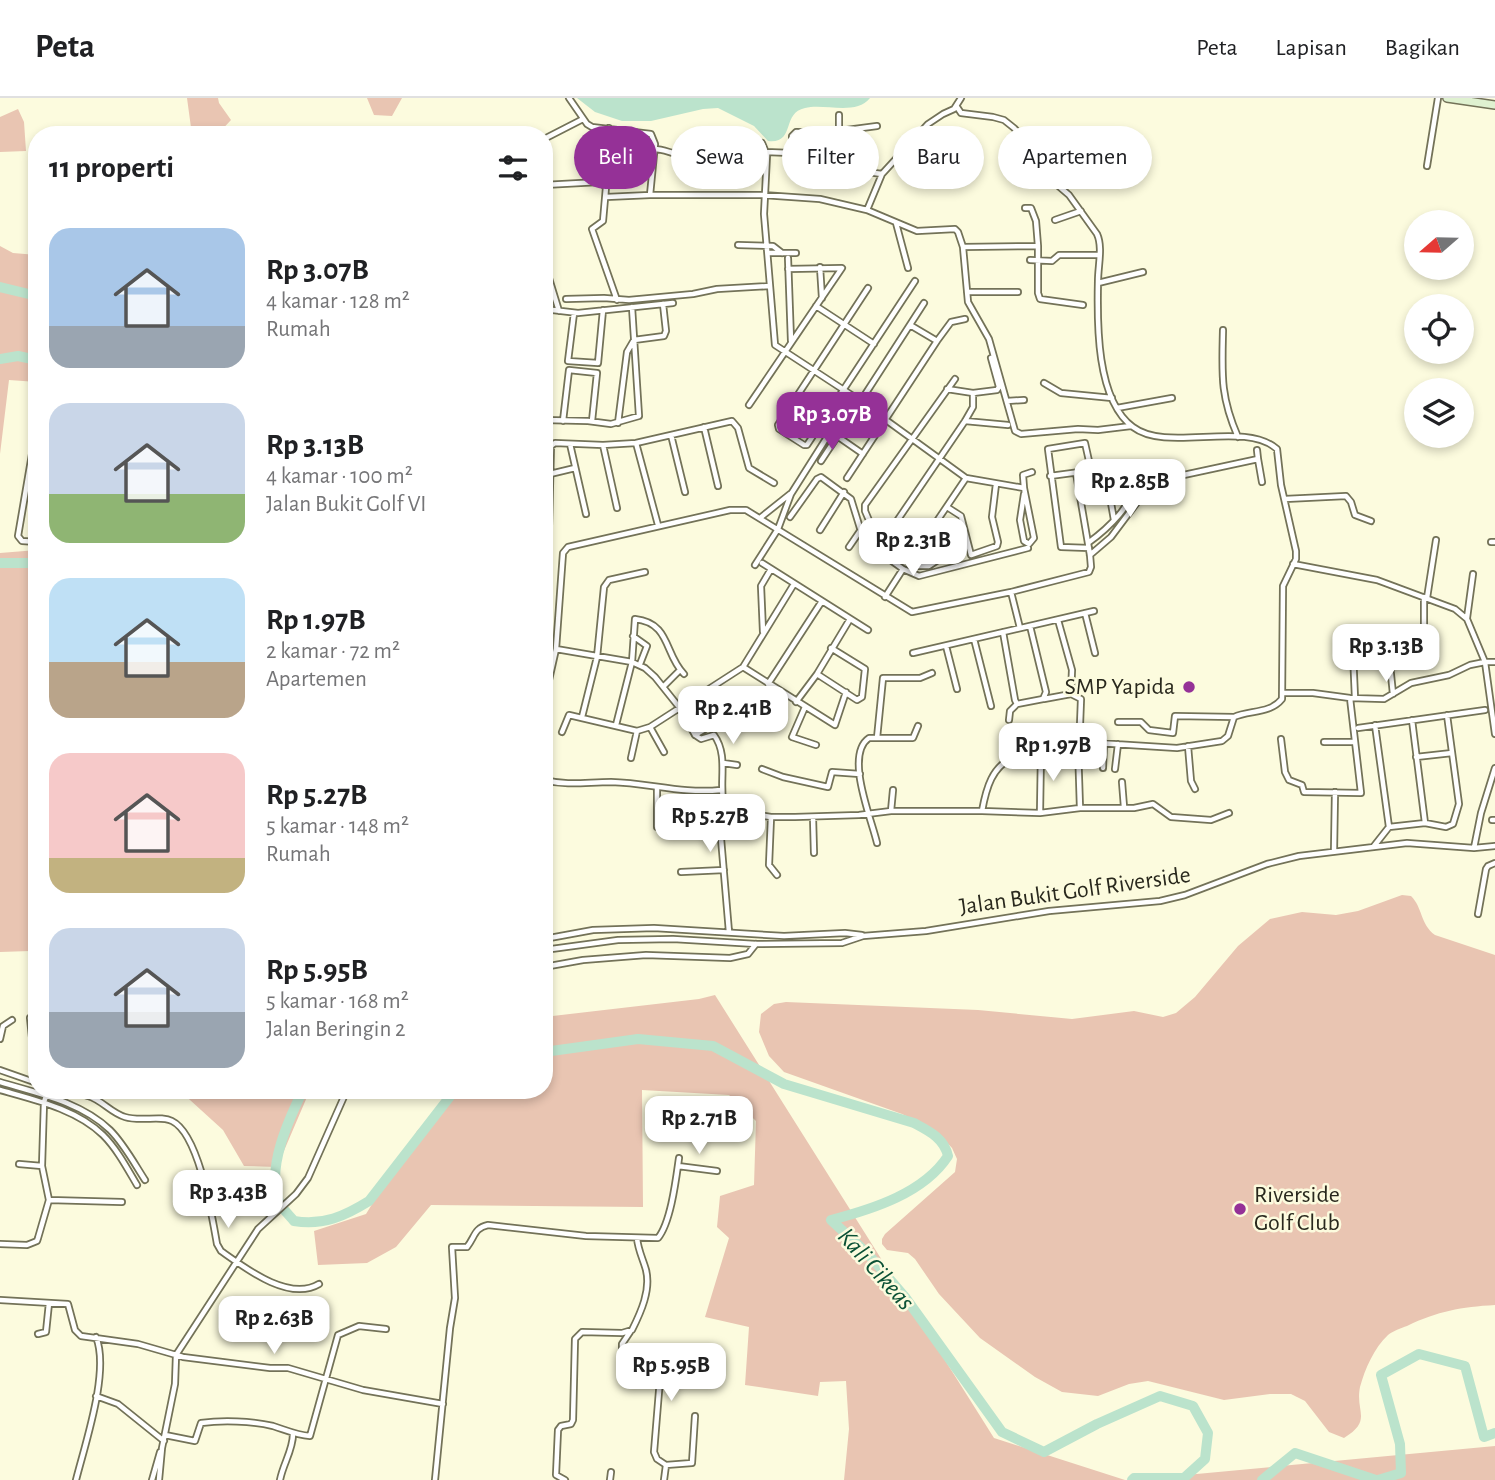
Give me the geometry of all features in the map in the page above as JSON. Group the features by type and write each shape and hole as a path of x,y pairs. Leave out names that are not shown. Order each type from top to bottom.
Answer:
{"street":[{"path":"569,98 591,126"},
{"path":"867,210 883,174 933,120 957,107 960,98"},
{"path":"1427,166 1438,98"},
{"path":"1447,98 1495,105"},
{"path":"957,107 961,113 993,117 1010,125 1029,144 1055,183 1082,211 1098,237 1101,359 1112,398 1131,426 1142,433 1155,436 1238,438 1268,442 1277,449 1296,546 1293,564 1283,586 1282,699 1276,705 1234,717 1175,716 1172,733 1149,730 1141,722 1118,722"},
{"path":"839,115 839,126"},
{"path":"553,134 583,119"},
{"path":"879,174 883,174"},
{"path":"553,185 574,183"},
{"path":"606,189 604,221 592,229 617,300"},
{"path":"650,195 651,189"},
{"path":"763,189 774,342 966,478 1024,491"},
{"path":"606,197 763,195 830,200 867,210 917,231 955,229 962,247 969,307 989,339 1015,431 1021,434 1131,426"},
{"path":"1026,208 1031,208 1034,213 1040,299 1083,305"},
{"path":"1055,220 1082,211"},
{"path":"896,223 908,268"},
{"path":"738,245 767,245 777,247 782,253"},
{"path":"962,247 1038,246"},
{"path":"768,253 796,253"},
{"path":"1030,260 1052,261 1059,255 1099,255"},
{"path":"788,258 791,341"},
{"path":"820,267 822,298"},
{"path":"749,405 842,268 788,269"},
{"path":"1098,283 1143,272"},
{"path":"868,288 778,425 779,429 805,446 915,281"},
{"path":"566,299 644,299 716,289 770,286"},
{"path":"553,291 559,311"},
{"path":"967,292 1018,292"},
{"path":"553,310 574,313 673,303"},
{"path":"863,396 924,303"},
{"path":"634,340 664,336 666,331 663,304"},
{"path":"816,306 874,344"},
{"path":"553,420 611,424 639,416 632,307"},
{"path":"574,313 568,361 598,363 603,310"},
{"path":"847,478 951,322 965,319"},
{"path":"910,325 937,341"},
{"path":"1223,330 1221,376 1226,410 1238,438"},
{"path":"618,423 627,352 634,340"},
{"path":"947,389 973,393 993,392 998,389 991,358"},
{"path":"563,421 569,370 597,373 592,421"},
{"path":"955,379 865,505 877,539 886,537 973,407"},
{"path":"1044,383 1061,393 1112,398"},
{"path":"973,393 975,422"},
{"path":"755,565 778,528 791,494 853,396"},
{"path":"1117,408 1172,398"},
{"path":"1007,401 1024,400"},
{"path":"821,461 852,414"},
{"path":"965,421 1008,425"},
{"path":"553,444 636,443 728,422 735,423 749,468 774,483"},
{"path":"704,427 718,486"},
{"path":"671,435 685,492"},
{"path":"837,436 863,454"},
{"path":"636,443 658,525"},
{"path":"1091,470 1087,446 1082,443 1048,449 1061,547 1088,546 1114,521 1133,493 1134,478"},
{"path":"570,444 586,514"},
{"path":"603,445 617,508"},
{"path":"1257,450 1262,482"},
{"path":"1090,555 1111,537 1150,485 1258,459"},
{"path":"1050,476 1117,467"},
{"path":"553,473 575,468"},
{"path":"1105,469 1114,521"},
{"path":"28,472 18,536 22,541 28,541"},
{"path":"1024,491 1020,520 1024,541 1029,544 1034,538 1023,475 1032,472"},
{"path":"553,662 565,548 658,525 736,509 746,510 912,612 1086,574 1091,567 1090,555 1076,473"},
{"path":"790,517 818,478 823,478 851,499 864,541 903,569 922,576 1028,548"},
{"path":"932,531 938,560 929,566 917,566 912,558 966,478"},
{"path":"947,507 961,516 971,555 991,550 997,547 998,542 992,519 996,484"},
{"path":"820,530 844,492"},
{"path":"760,518 791,494"},
{"path":"1285,499 1346,496 1355,515 1371,521"},
{"path":"849,547 860,530"},
{"path":"1423,646 1425,597 1436,540"},
{"path":"762,563 868,630"},
{"path":"1293,564 1366,577 1455,609 1467,618"},
{"path":"763,633 761,589 771,569"},
{"path":"885,597 903,569"},
{"path":"582,717 597,657 606,583 645,572"},
{"path":"1473,574 1467,618 1485,662 1495,734"},
{"path":"562,732 567,716 582,717 637,731 650,727 743,667 794,584"},
{"path":"1012,592 1020,628"},
{"path":"768,684 822,601"},
{"path":"913,653 1094,611"},
{"path":"1085,613 1095,653"},
{"path":"616,725 632,662 635,618 655,626 667,641 682,672 663,687"},
{"path":"796,702 817,674 850,619"},
{"path":"1058,620 1072,670 1071,694"},
{"path":"1030,626 1046,689 1043,699"},
{"path":"1281,738 1285,772 1289,780 1302,785 1304,792 1361,793 1354,742 1352,630"},
{"path":"1003,632 1017,704"},
{"path":"633,636 647,646 639,665"},
{"path":"975,639 991,706"},
{"path":"946,646 957,689"},
{"path":"817,674 857,700 861,699 865,669 831,648"},
{"path":"556,649 639,665 652,674 663,687 679,707 695,735 701,739 714,735"},
{"path":"1283,693 1384,699 1413,682 1449,675 1470,665 1495,662"},
{"path":"1390,664 1392,695"},
{"path":"743,667 835,725 845,692"},
{"path":"877,738 883,678 920,678 932,673"},
{"path":"695,735 774,688"},
{"path":"1017,704 1071,694 1081,699 1080,725"},
{"path":"1009,720 1010,711 1017,704"},
{"path":"805,707 792,737 816,745"},
{"path":"1357,728 1485,710"},
{"path":"1389,827 1425,823 1446,827 1453,824 1459,804 1447,715"},
{"path":"977,821 992,776 1001,764 1015,757 1104,743 1172,748 1188,746 1226,739 1234,717"},
{"path":"1412,720 1425,823"},
{"path":"712,725 723,764 721,790 725,810"},
{"path":"1374,847 1389,827 1375,725"},
{"path":"877,843 860,774 864,743 866,739 913,738 918,726"},
{"path":"650,727 664,752"},
{"path":"1052,751 1056,728"},
{"path":"631,758 637,731"},
{"path":"1324,742 1354,742"},
{"path":"1102,768 1104,743"},
{"path":"1115,769 1118,744"},
{"path":"1188,746 1191,781 1195,789"},
{"path":"1078,747 1080,808"},
{"path":"1040,813 1041,752"},
{"path":"1416,757 1452,752"},
{"path":"723,764 737,765"},
{"path":"1474,848 1481,813 1495,768"},
{"path":"762,769 783,777 828,787 832,772 860,774"},
{"path":"553,782 568,785 610,782 694,792 721,790"},
{"path":"1122,782 1124,807"},
{"path":"657,788 657,827"},
{"path":"891,811 893,790"},
{"path":"1334,851 1335,792"},
{"path":"729,932 719,815 725,810 771,817 813,817 891,811 1040,813 1153,804 1168,817 1208,820 1229,813"},
{"path":"771,817 769,865 777,875"},
{"path":"813,817 814,853"},
{"name":"Jalan Bukit Golf Riverside","path":"863,936 926,931 1059,910 1160,901 1206,888 1276,861 1334,851 1418,843 1474,848 1495,846"},
{"path":"1478,914 1486,869 1495,863"},
{"path":"681,872 724,870"},
{"path":"553,937 593,930 654,928 784,936 845,933 863,936"},
{"path":"553,949 618,940 673,939 756,944 842,943 863,936"},
{"path":"553,965 583,960 646,956 730,958 748,954 756,944"},
{"path":"0,1038 3,1026 12,1020"},
{"path":"0,1070 28,1083"},
{"path":"0,1082 28,1086"},
{"path":"0,1090 28,1098"},
{"path":"33,1099 74,1115 104,1136 137,1185"},
{"path":"0,1244 27,1245 37,1241 49,1200 42,1166 45,1099"},
{"path":"54,1099 77,1108 110,1130 145,1180"},
{"path":"94,1099 129,1118 148,1121 162,1118 176,1123 185,1132 208,1192 219,1248 263,1279 281,1286 309,1288 319,1284"},
{"path":"159,1480 162,1448 175,1384 176,1355 258,1228 296,1194 316,1162 343,1099"},
{"path":"435,1480 456,1298 453,1246 467,1247 475,1232 488,1226 586,1236 655,1239 662,1234 679,1158"},
{"path":"19,1164 42,1166"},
{"path":"678,1166 717,1171"},
{"path":"49,1200 122,1202"},
{"path":"637,1238 647,1284 639,1315 622,1344 622,1370 659,1377 654,1452 657,1459 666,1465 692,1463 695,1416"},
{"path":"0,1300 68,1304 78,1334 138,1344 176,1355 288,1368 363,1391 443,1404"},
{"path":"38,1335 46,1332 50,1303"},
{"path":"96,1396 118,1404 164,1438 195,1441 201,1423 217,1421 274,1427 293,1434 312,1435 340,1332 359,1326 386,1329"},
{"path":"565,1480 556,1475 558,1430 573,1420 576,1336 582,1332 622,1333 632,1330"},
{"path":"76,1480 89,1441 102,1356 96,1337"},
{"path":"280,1480 293,1434"},
{"path":"152,1480 155,1462 162,1448"},
{"path":"664,1480 666,1465"},
{"path":"610,1480 611,1472"}],"shaded area":[{"path":"187,98 218,98 231,120 225,126 191,126"},
{"path":"367,98 402,98 392,116 374,115"},
{"path":"577,98 870,98 848,108 813,107 798,111 789,126 782,126 782,138 777,141 768,141 768,126 754,126 718,108 651,121 622,121 595,112"},
{"path":"18,109 24,122 26,151 0,152 0,117"},
{"path":"0,246 13,253 28,254 28,381 9,380 0,454"},
{"path":"28,551 28,951 0,952 0,553"},
{"name":"Riverside Golf Club","path":"1402,895 1411,896 1430,931 1435,935 1495,955 1495,1305 1440,1313 1388,1335 1374,1352 1362,1380 1358,1426 1344,1438 1329,1432 1305,1401 1291,1394 1224,1400 1148,1381 1129,1384 1098,1396 1062,1392 1035,1377 980,1338 939,1294 915,1259 908,1253 887,1250 882,1244 885,1234 955,1172 957,1159 952,1148 936,1131 902,1114 784,1072 769,1056 759,1032 761,1014 774,1004 786,1002 978,1010 1072,1019 1134,1011 1163,1017 1176,1013 1195,997 1238,946 1270,919 1302,912 1336,915 1358,911"},
{"path":"715,995 994,1438 1125,1480 844,1480 849,1429 846,1381 820,1382 818,1396 745,1385 749,1327 705,1317 729,1238 717,1227 720,1196 754,1185 756,1121 729,1095 642,1090 643,1207 431,1205 396,1247 367,1263 318,1265 314,1231 366,1214 417,1131 449,1099 553,1099 553,1016"},
{"path":"189,1099 306,1099 277,1167 244,1166 223,1130"},
{"path":"1495,1446 1495,1480 1132,1480"}],"waterway":[{"name":"Kali Cikeas","path":"0,287 28,294"},
{"name":"Kali Cikeas","path":"0,359 18,356 28,358"},
{"name":"Kali Cikeas","path":"0,563 28,563"},
{"name":"Kali Cikeas","path":"553,1051 638,1039 713,1046 784,1084 914,1123 930,1132 943,1144 948,1156 926,1180 912,1190 880,1205 831,1220 868,1254 905,1297 1002,1432 1044,1452 1097,1424 1160,1396 1193,1406 1208,1433 1205,1459 1184,1478 1132,1480"},
{"name":"Kali Cikeas","path":"299,1099 281,1143 275,1186 279,1202 285,1211 294,1221 305,1222 324,1221 369,1201 448,1099"},
{"name":"Kali Cikeas","path":"1378,1480 1401,1473 1400,1444 1381,1375 1419,1354 1465,1366 1484,1437 1495,1433"},
{"name":"Kali Cikeas","path":"1262,1480 1295,1453 1376,1480"}],"place":[{"name":"SMP Yapida","path":"1189,687"},
{"name":"Riverside Golf Club","path":"1240,1209"}]}
